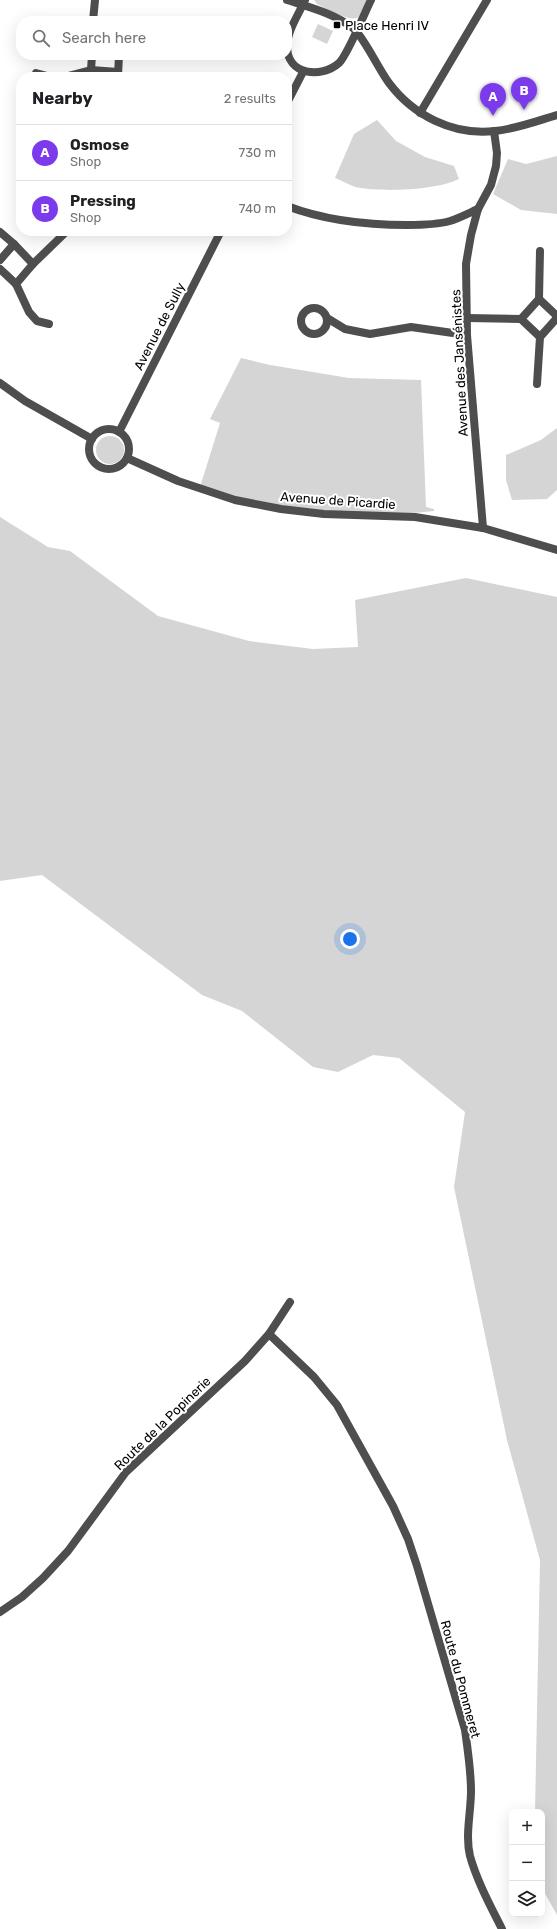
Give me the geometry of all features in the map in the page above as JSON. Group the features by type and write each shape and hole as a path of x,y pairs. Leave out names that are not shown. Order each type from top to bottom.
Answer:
{"street":[{"path":"93,16 95,0"},
{"path":"287,0 304,2 346,24 356,31 388,82 400,97 420,113 448,126 467,130 494,131 557,115"},
{"path":"291,60 294,65 303,72 314,73 328,71 340,62 371,0"},
{"path":"420,113 485,0"},
{"path":"292,28 304,2"},
{"path":"91,70 92,60"},
{"path":"118,72 119,60"},
{"path":"83,72 91,70 102,72"},
{"path":"292,93 303,72"},
{"name":"Avenue des Jansénistes","path":"482,528 467,335 466,264 471,235 478,209 491,186 496,166 497,153 494,131"},
{"path":"292,207 328,218 355,223 386,225 435,224 450,221 478,209"},
{"path":"0,232 33,264"},
{"path":"16,284 33,264 62,236"},
{"name":"Avenue de Sully","path":"119,432 218,236"},
{"path":"0,260 14,244"},
{"path":"521,319 539,299 540,251"},
{"path":"0,269 16,284 29,312 37,321 49,324"},
{"path":"537,384 540,337 557,318 539,299"},
{"path":"327,318 345,329 370,334 411,327 467,335"},
{"path":"466,318 521,319 540,337"},
{"path":"0,383 25,401 92,439"},
{"path":"107,430 119,432 124,436 129,446 127,458 119,466 108,469 102,468 97,465 90,456 89,450 92,439 96,434 107,430"},
{"name":"Avenue de Picardie","path":"127,458 178,481 235,500 281,509 324,514 415,517 482,528 557,550"},
{"name":"Route de la Popinerie","path":"0,1612 22,1597 43,1578 68,1551 126,1472 245,1361 269,1334 290,1302"},
{"name":"Route du Pommeret","path":"269,1334 314,1377 337,1405 393,1506 408,1538 465,1730 470,1761 470,1854 479,1882 502,1929"}],"shaded area":[{"path":"314,0 368,0 359,17 350,18 344,17 317,4"},
{"path":"318,24 333,31 327,44 312,37"},
{"path":"377,120 396,141 425,157 454,166 459,179 438,186 425,188 383,190 358,187 335,178 354,134"},
{"path":"557,156 557,214 521,210 493,194 508,159 526,164"},
{"path":"241,358 270,365 349,378 421,380 426,507 434,509 434,511 393,514 353,514 312,511 263,504 200,487 220,423 210,419"},
{"path":"557,428 557,490 547,499 512,500 506,480 506,455 541,440"},
{"path":"110,436 120,440 124,450 120,460 110,464 100,460 96,450 100,440"},
{"path":"0,517 48,547 70,551 158,616 249,641 313,649 358,647 355,600 466,578 557,597 557,1915 545,1893 545,1809 535,1809 540,1560 507,1440 454,1187 465,1112 399,1058 373,1055 338,1072 313,1067 242,1011 202,995 42,875 0,881"}],"place":[{"name":"Place Henri IV","path":"337,25"},
{"name":"Pressing","path":"524,110"},
{"name":"Osmose","path":"493,116"}]}
